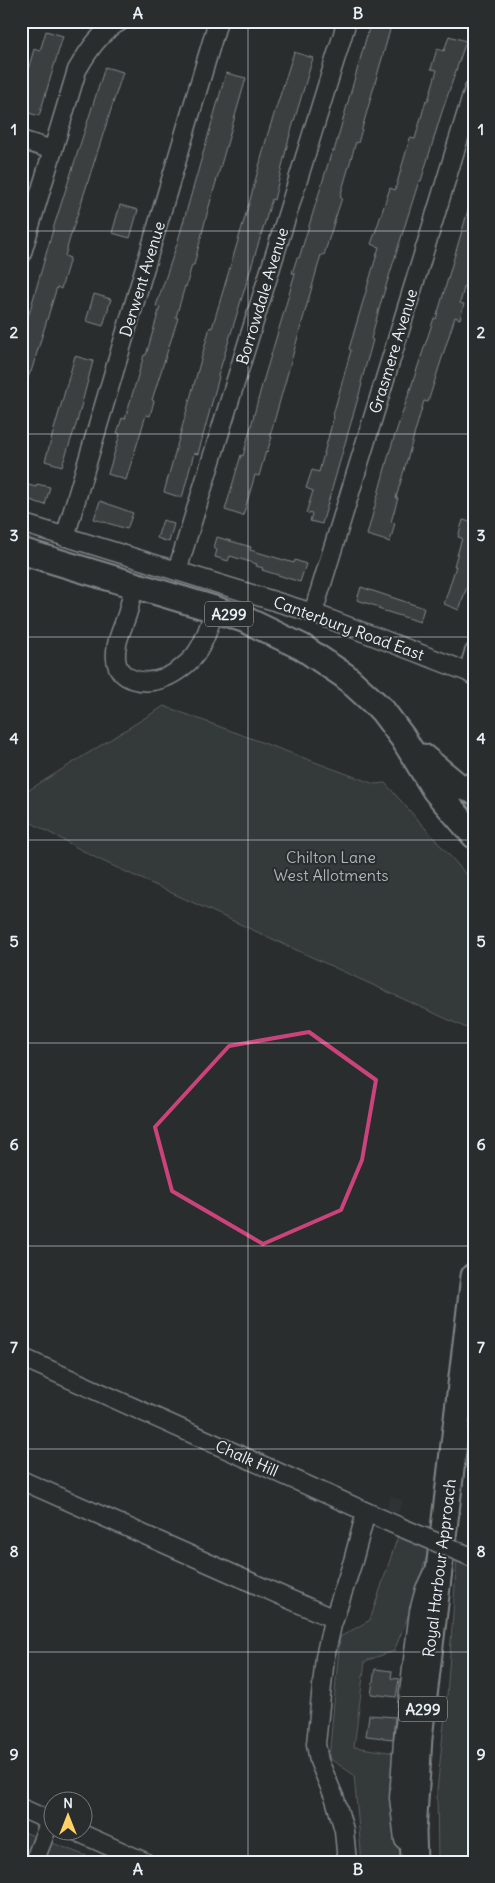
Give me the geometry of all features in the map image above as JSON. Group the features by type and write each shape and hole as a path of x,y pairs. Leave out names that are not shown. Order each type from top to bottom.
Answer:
{"highway":[{"name":"Canterbury Road East","path":"21,551 214,609 246,620 302,647 345,676 382,710 403,738 435,790 474,836"},
{"name":"Canterbury Road East","path":"403,738 440,772 457,784 474,791"},
{"name":"Royal Harbour Approach","path":"412,1862 415,1782 474,1276"}],"street":[{"path":"21,256 77,70 87,53 110,27 121,21"},
{"name":"Derwent Avenue","path":"65,537 218,21"},
{"name":"Borrowdale Avenue","path":"177,572 347,21"},
{"name":"Grasmere Avenue","path":"313,613 474,89"},
{"path":"21,140 53,150"},
{"name":"Canterbury Road East","path":"21,523 313,613 471,674"},
{"path":"133,584 130,604 117,646 116,660 121,674 131,680 149,681 164,678 195,656 209,629 214,609"},
{"path":"471,674 474,652"},
{"name":"Chalk Hill","path":"21,1357 366,1512 474,1558"},
{"path":"21,1480 334,1619"},
{"path":"348,1862 344,1830 338,1807 319,1761 316,1744 325,1657 334,1619 353,1561 366,1512"},
{"path":"21,1808 42,1817"},
{"path":"92,1838 145,1862"},
{"path":"34,1862 43,1840"}],"highlighted area":[{"path":"309,1032 376,1080 362,1160 341,1210 263,1244 172,1191 155,1127 229,1046"}],"shaded area":[{"path":"391,1496 403,1501 398,1513 387,1508"}],"green space":[{"name":"Chilton Lane West Allotments","path":"164,706 374,784 385,783 474,883 473,1031 98,859 21,817 21,795"},
{"path":"399,1533 429,1549 407,1619 394,1651 365,1661 354,1747 395,1753 398,1838 402,1862 362,1862 354,1775 329,1758 340,1637 370,1620"},
{"path":"457,1558 474,1565 472,1862 438,1862 437,1791 447,1695"},
{"path":"21,1831 102,1862 21,1862"}],"building":[{"path":"371,21 392,23 358,143 356,142 340,197 342,198 324,255 321,255 270,436 272,437 259,476 255,475 243,516 225,510 241,455 243,456 295,273 292,273 297,258 299,258 332,151 334,151"},
{"path":"46,31 63,36 39,116 22,111 30,86 24,84 34,49 40,51"},
{"path":"449,36 466,41 381,302 362,384 322,524 310,521 312,514 306,513 313,491 306,488 312,470 319,472 334,416 351,350 349,349 379,247 371,244 390,188 395,190 410,138 415,139 426,100 428,101 437,70 431,69 437,49 444,51"},
{"path":"294,52 313,58 289,138 274,200 272,199 218,376 198,454 194,453 182,498 164,492 210,327 212,328 268,133"},
{"path":"105,67 123,72 69,241 65,256 70,258 61,289 57,287 31,372 24,391 21,391 21,342 54,226"},
{"path":"226,73 246,78 194,265 192,265 185,286 176,317 178,318 152,400 154,401 150,416 146,415 126,480 108,474 120,434 117,433 122,418 125,419 144,355 146,355 160,307 156,306 177,244"},
{"path":"471,200 474,200 474,250 460,303 464,304 460,319 455,317 428,402 424,401 396,498 398,498 391,522 395,523 390,542 367,535 390,450 434,318 436,319"},
{"path":"120,205 138,210 130,238 112,233"},
{"path":"94,294 111,299 103,326 86,321"},
{"path":"75,356 93,361 77,422 62,466 45,461"},
{"path":"21,483 36,487 37,484 50,487 45,505 21,497"},
{"path":"100,501 133,513 127,529 94,519"},
{"path":"163,520 174,524 169,542 157,538"},
{"path":"463,520 474,523 474,566 459,610 444,604 456,566 454,566 462,538 458,537"},
{"path":"217,537 251,547 250,550 294,563 295,560 306,564 300,582 262,570 263,568 256,566 257,564 230,556 228,561 215,557 217,550 214,548"},
{"path":"361,587 424,608 420,622 378,609 379,607 357,600"},
{"path":"375,1669 392,1671 391,1678 399,1679 396,1697 371,1694"},
{"path":"369,1715 395,1717 393,1739 366,1736"}]}
